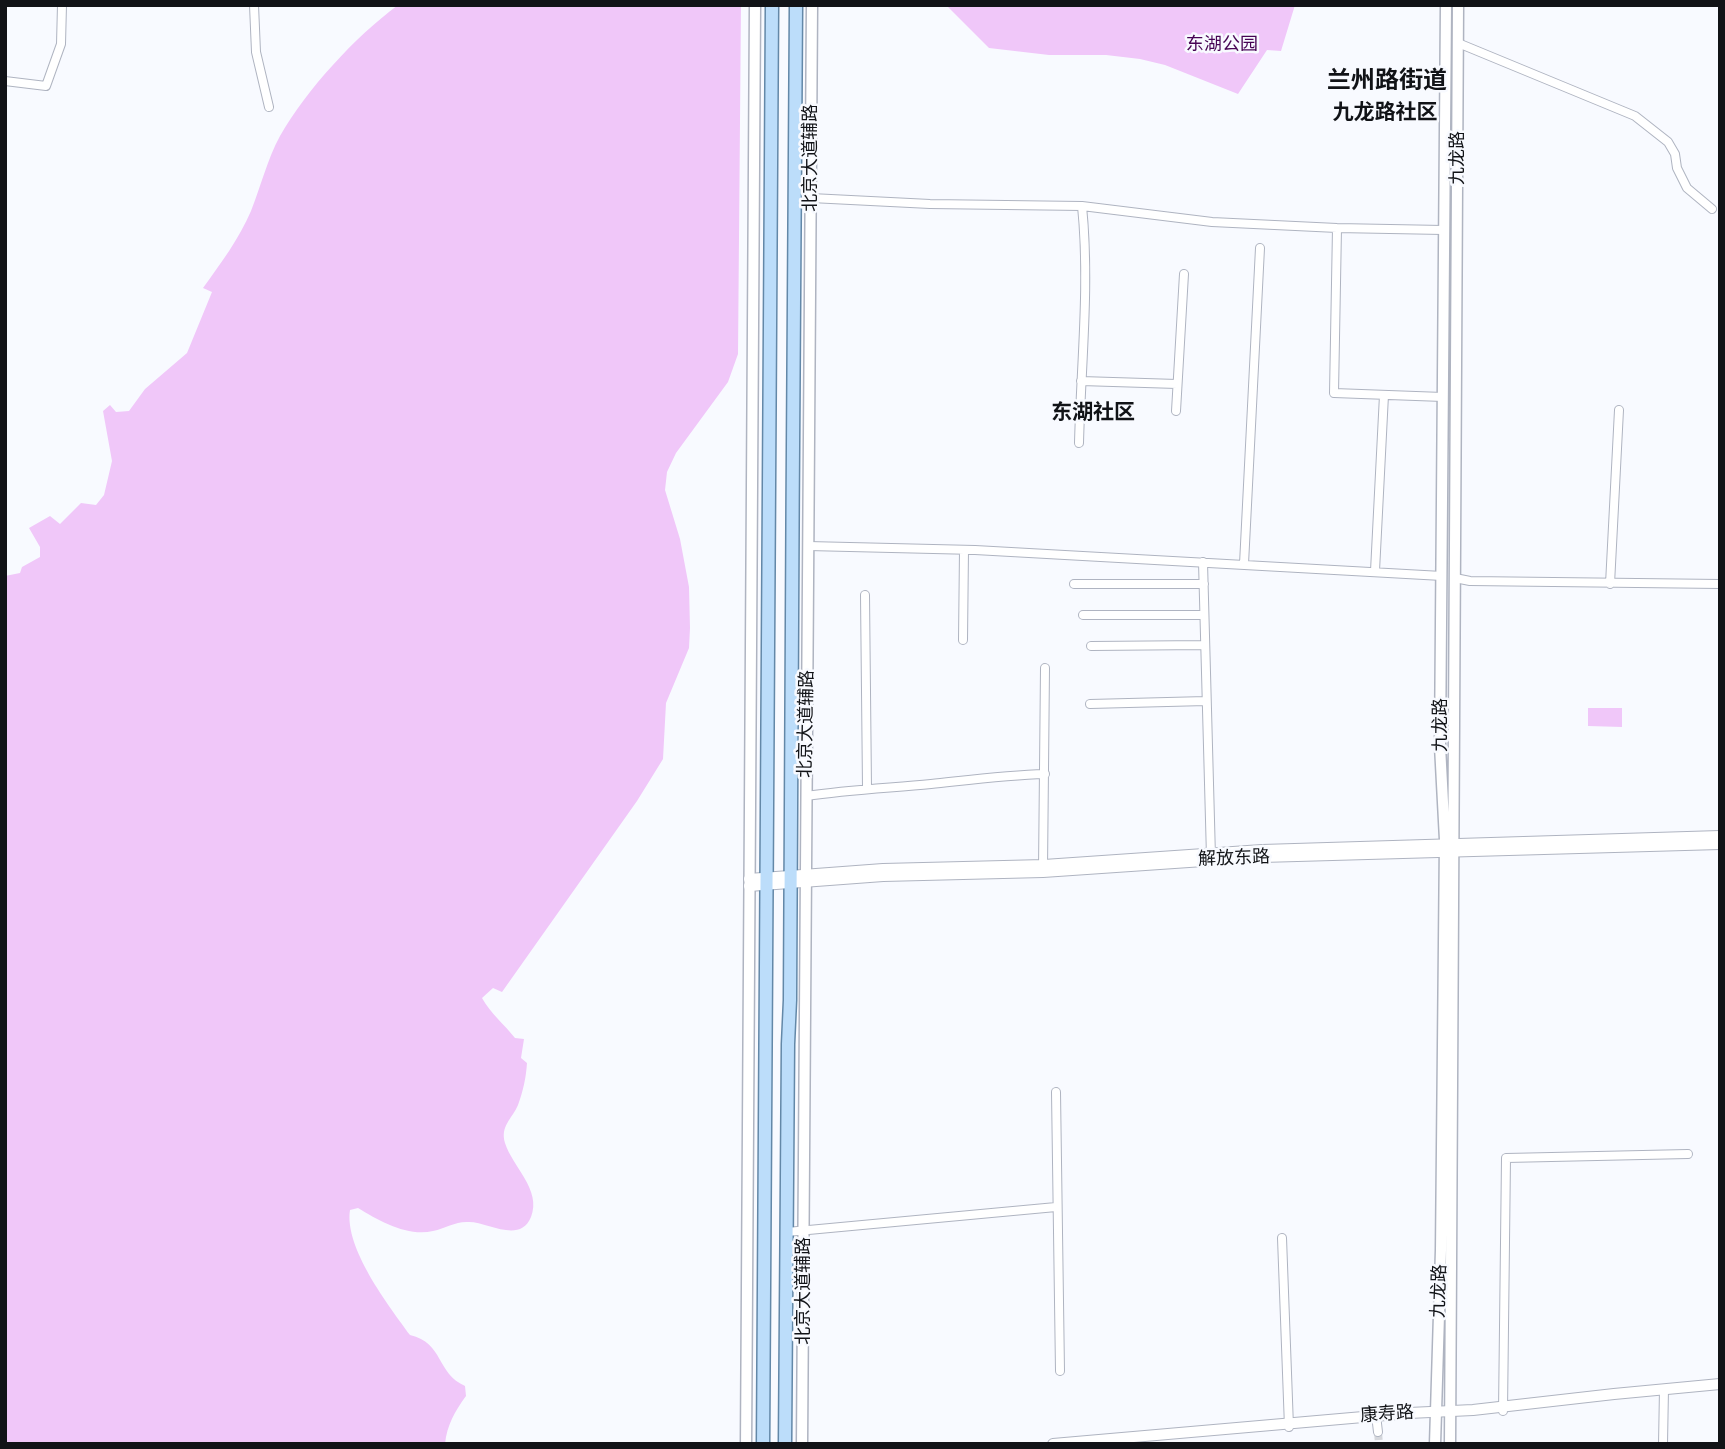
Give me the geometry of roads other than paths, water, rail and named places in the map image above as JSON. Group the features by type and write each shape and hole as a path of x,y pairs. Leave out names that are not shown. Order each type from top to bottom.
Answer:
{"main road":[{"path":"746,1444 755,5"},
{"path":"763,1444 772,5"},
{"path":"785,1444 796,5"},
{"name":"北京大道辅路","path":"802,1444 812,5"},
{"name":"九龙路","path":"1446,5 1440,746 1449,848 1450,1444"},
{"name":"九龙路","path":"1435,1444 1455,578 1458,5"}],"street":[{"path":"5,81 46,86 61,44 62,5"},
{"path":"254,5 256,52 269,107"},
{"path":"1458,43 1635,116 1668,142 1687,188 1712,209"},
{"path":"811,198 930,204 1082,206 1212,222 1443,230"},
{"path":"1079,443 1085,234 1082,206"},
{"path":"1337,228 1334,393 1443,397"},
{"path":"1244,564 1260,248"},
{"path":"1176,411 1184,274"},
{"path":"1081,381 1177,384"},
{"path":"1375,571 1384,395"},
{"path":"1610,584 1619,410"},
{"path":"808,546 964,550 1442,576"},
{"path":"963,640 964,550"},
{"path":"1203,562 1211,856"},
{"path":"1455,578 1469,581 1720,584"},
{"path":"1074,584 1203,584"},
{"path":"865,594 867,788"},
{"path":"1083,615 1204,615"},
{"path":"1091,646 1205,645"},
{"path":"1043,869 1045,667"},
{"path":"1090,704 1206,701"},
{"path":"806,796 867,788 1045,774"},
{"name":"解放东路","path":"749,883 1043,869 1211,856 1720,836"},
{"name":"解放东路","path":"1449,848 1720,844"},
{"path":"1056,1092 1060,1371"},
{"path":"1503,1409 1506,1158 1688,1154"},
{"path":"787,1232 1056,1207"},
{"path":"1282,1238 1289,1425"},
{"name":"康寿路","path":"1053,1444 1503,1409 1720,1387"},
{"path":"1663,1444 1664,1391"},
{"path":"1376,1418 1378,1432"},
{"name":"康寿路","path":"1106,1444 1289,1425"}],"tunnel":[{"path":"1378,1432 1379,1444"}],"district":[{"name":"兰州路街道","path":"1387,82"},
{"name":"九龙路社区","path":"1385,114"},
{"name":"东湖社区","path":"1093,414"}],"park label":[{"name":"东湖公园","path":"1222,45"}]}
